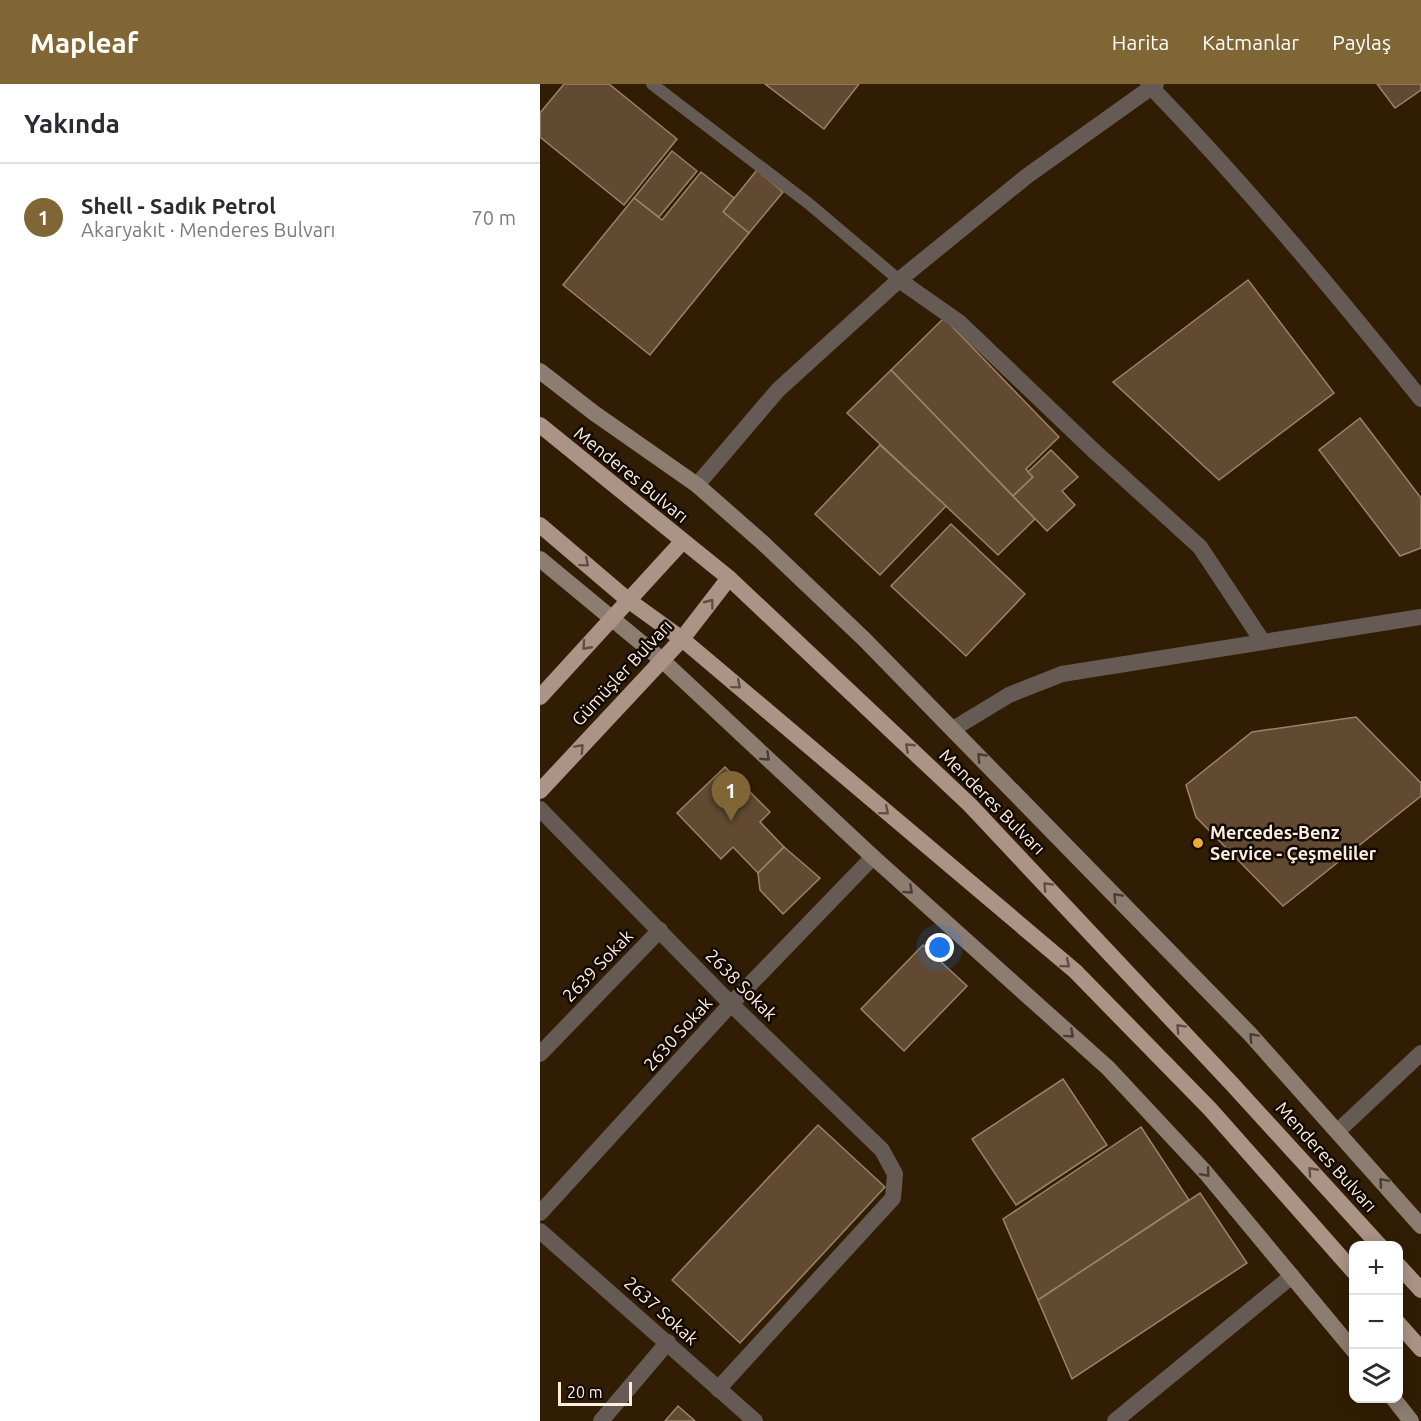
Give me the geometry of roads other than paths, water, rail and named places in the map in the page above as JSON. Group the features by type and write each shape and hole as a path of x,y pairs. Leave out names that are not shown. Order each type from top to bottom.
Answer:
{"main road":[{"path":"540,370 594,412 697,485 763,543 864,639 1250,1034 1421,1226"},
{"name":"Menderes Bulvarı","path":"540,425 729,578 970,805 1232,1083 1376,1241"},
{"path":"540,525 628,600 682,639 1075,971 1210,1109 1349,1267"},
{"path":"540,697 682,542"},
{"path":"540,559 662,660 873,857 1108,1068 1206,1173 1351,1349"},
{"name":"Gümüşler Bulvarı","path":"540,791 682,639 729,578"},
{"path":"1403,1271 1421,1290"},
{"path":"1403,1329 1421,1349"},
{"path":"1396,1403 1411,1421"}],"street":[{"path":"697,485 778,390 899,280 1027,176 1152,85 1336,294 1421,399"},
{"path":"899,280 959,322 1093,450 1200,547 1263,642"},
{"path":"953,729 1009,695 1062,674 1421,617"},
{"name":"2638 Sokak","path":"540,809 731,1004 882,1150 896,1174 893,1198 718,1389"},
{"name":"2630 Sokak","path":"540,1213 731,1004 873,857"},
{"name":"2639 Sokak","path":"540,1054 660,930"},
{"path":"1338,1131 1421,1053"},
{"name":"2637 Sokak","path":"540,1231 755,1421"},
{"path":"1115,1421 1292,1276"},
{"path":"601,1421 668,1342"}],"lane":[{"path":"652,84 808,203 899,280"}],"place":[{"name":"Shell - Sadık Petrol","path":"731,821"},
{"name":"Mercedes-Benz Service - Çeşmeliler","path":"1198,843"}]}
